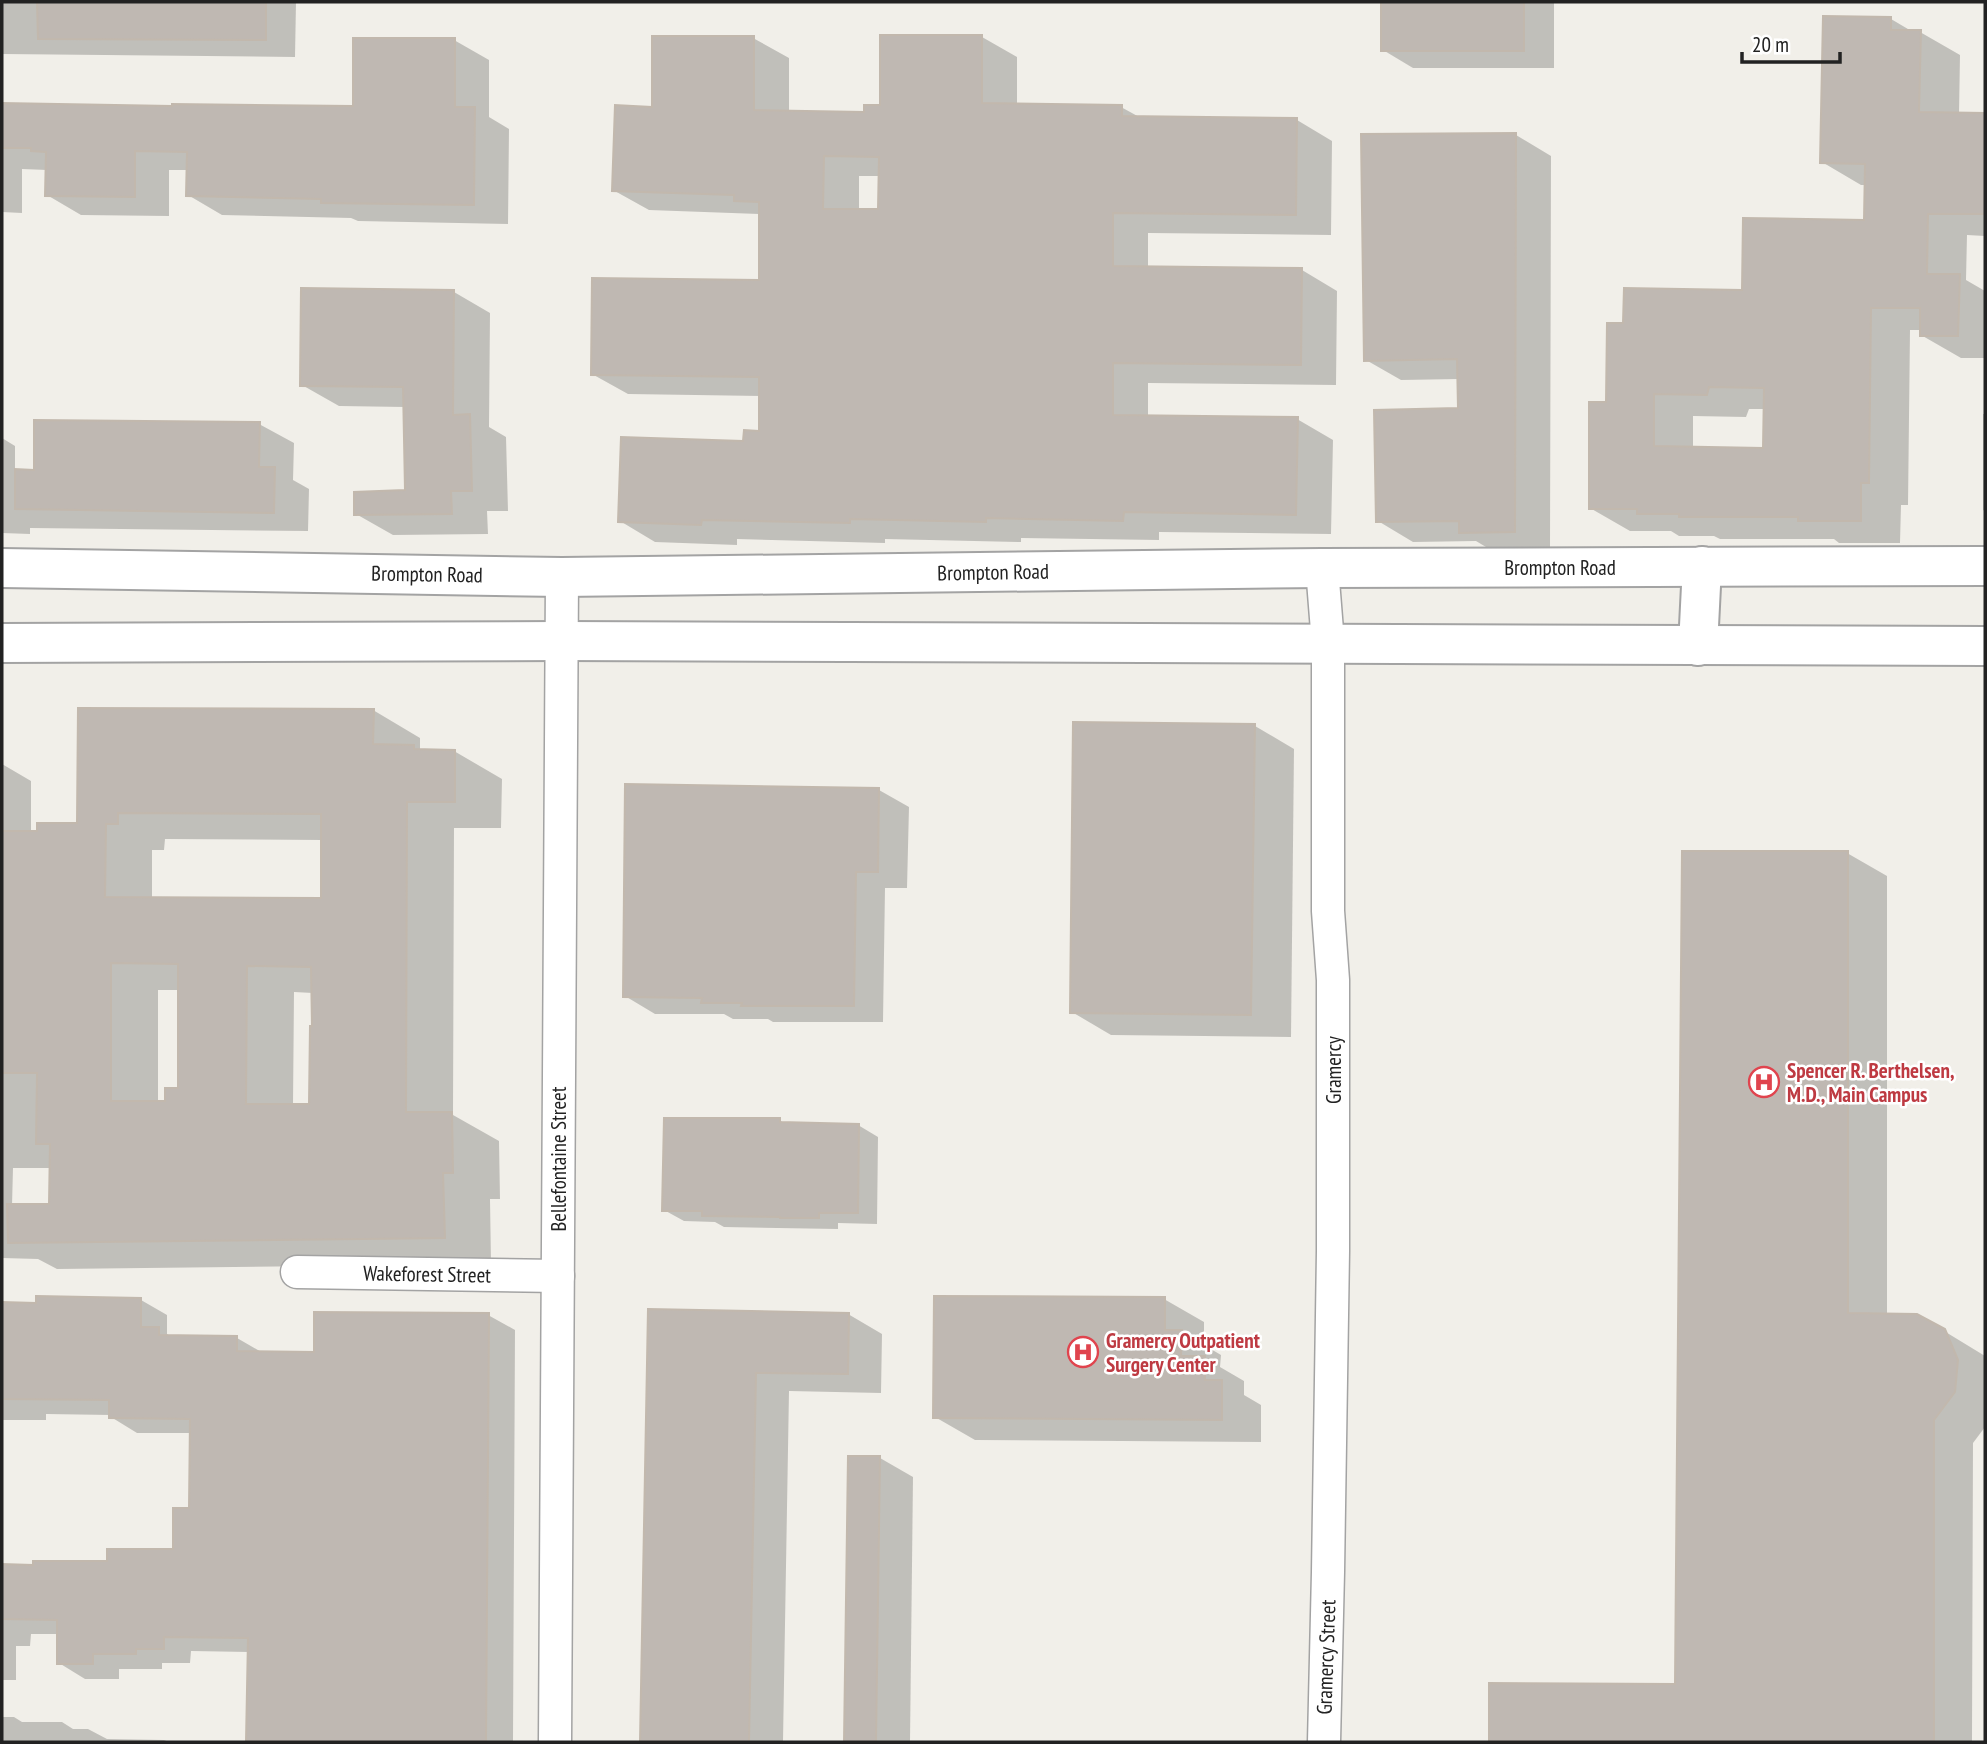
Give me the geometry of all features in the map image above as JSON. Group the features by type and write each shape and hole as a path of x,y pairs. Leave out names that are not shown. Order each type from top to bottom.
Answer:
{"street":[{"path":"1698,646 1702,566"},
{"name":"Brompton Road","path":"2,568 562,577 1322,568 1985,566"},
{"name":"Gramercy","path":"1322,568 1328,643 1328,911 1333,979 1333,1251 1328,1572"},
{"name":"Bellefontaine Street","path":"555,1742 562,577"},
{"path":"2,643 561,641 1985,646"},
{"name":"Wakeforest Street","path":"297,1272 558,1276"},
{"name":"Gramercy Street","path":"1324,1742 1328,1572"}],"building":[{"path":"37,2 266,2 266,40 38,39"},
{"path":"1381,2 1524,2 1524,51 1381,51"},
{"path":"1823,16 1891,17 1891,30 1921,30 1919,112 1985,113 1985,214 1928,214 1927,274 1960,274 1958,336 1920,336 1920,308 1871,308 1869,483 1861,483 1861,521 1798,521 1798,517 1679,517 1679,514 1637,514 1637,509 1589,509 1589,402 1606,402 1607,323 1623,323 1624,288 1742,290 1743,218 1864,220 1865,164 1820,163","holes":["1709,387 1764,388 1763,448 1654,446 1654,394 1707,395"]},
{"path":"880,35 982,35 982,103 1122,105 1122,116 1297,118 1296,215 1113,213 1113,266 1302,268 1301,365 1113,363 1113,415 1298,417 1296,515 1124,512 1123,521 986,518 986,522 702,520 701,525 618,522 621,437 743,441 744,430 759,431 759,377 591,375 592,278 759,280 759,202 734,201 734,195 612,191 615,105 652,107 652,36 754,36 754,110 864,112 864,105 880,105","holes":["824,156 879,157 878,209 823,209"]},
{"path":"353,38 455,38 455,107 475,107 474,205 321,203 321,199 186,196 187,152 135,151 135,197 45,196 46,152 31,151 31,148 2,148 2,103 353,106"},
{"path":"1516,133 1515,532 1459,533 1459,521 1376,522 1374,410 1458,408 1457,359 1364,361 1361,134"},
{"path":"301,288 454,290 453,415 470,414 472,491 451,491 452,514 354,515 354,492 405,490 403,387 300,386"},
{"path":"34,420 260,422 259,467 275,467 274,513 15,509 15,469 34,470"},
{"path":"78,708 374,709 373,744 455,750 455,802 407,802 406,1112 452,1112 453,1173 443,1173 445,1238 8,1243 7,1204 49,1204 50,1144 36,1144 37,1073 2,1073 2,831 37,831 37,823 77,823","holes":["118,813 321,814 321,898 105,897 106,824 118,824","111,963 178,964 178,1088 165,1088 165,1101 111,1101","247,966 311,967 309,1104 246,1104"]},
{"path":"1073,722 1255,724 1251,1015 1070,1013"},
{"path":"625,784 879,788 878,872 856,872 854,1006 741,1006 742,1003 701,1003 702,998 623,997"},
{"name":"Spencer R. Berthelsen, M.D., Main Campus","path":"1682,851 1848,851 1848,1313 1917,1314 1945,1329 1958,1360 1955,1392 1934,1420 1934,1742 1489,1742 1489,1683 1675,1684"},
{"path":"664,1118 780,1118 780,1122 859,1124 858,1213 819,1213 819,1218 780,1218 702,1216 702,1211 662,1211"},
{"path":"36,1296 141,1298 141,1327 159,1327 159,1335 237,1336 237,1351 314,1352 314,1312 489,1313 486,1742 246,1742 248,1638 164,1637 164,1649 136,1649 136,1654 93,1654 93,1664 57,1664 57,1620 2,1619 2,1564 33,1565 33,1561 107,1561 107,1549 173,1549 173,1508 189,1508 190,1419 109,1418 109,1400 2,1399 2,1302 36,1303"},
{"path":"934,1296 1165,1297 1165,1330 1182,1330 1181,1356 1205,1356 1205,1380 1222,1380 1222,1420 933,1418"},
{"path":"648,1309 849,1313 848,1374 756,1373 749,1742 640,1742"},
{"path":"848,1456 880,1456 876,1742 844,1742"}],"place":[{"name":"Spencer R. Berthelsen, M.D., Main Campus","path":"1764,1082"},
{"name":"Gramercy Outpatient Surgery Center","path":"1083,1352"}]}
